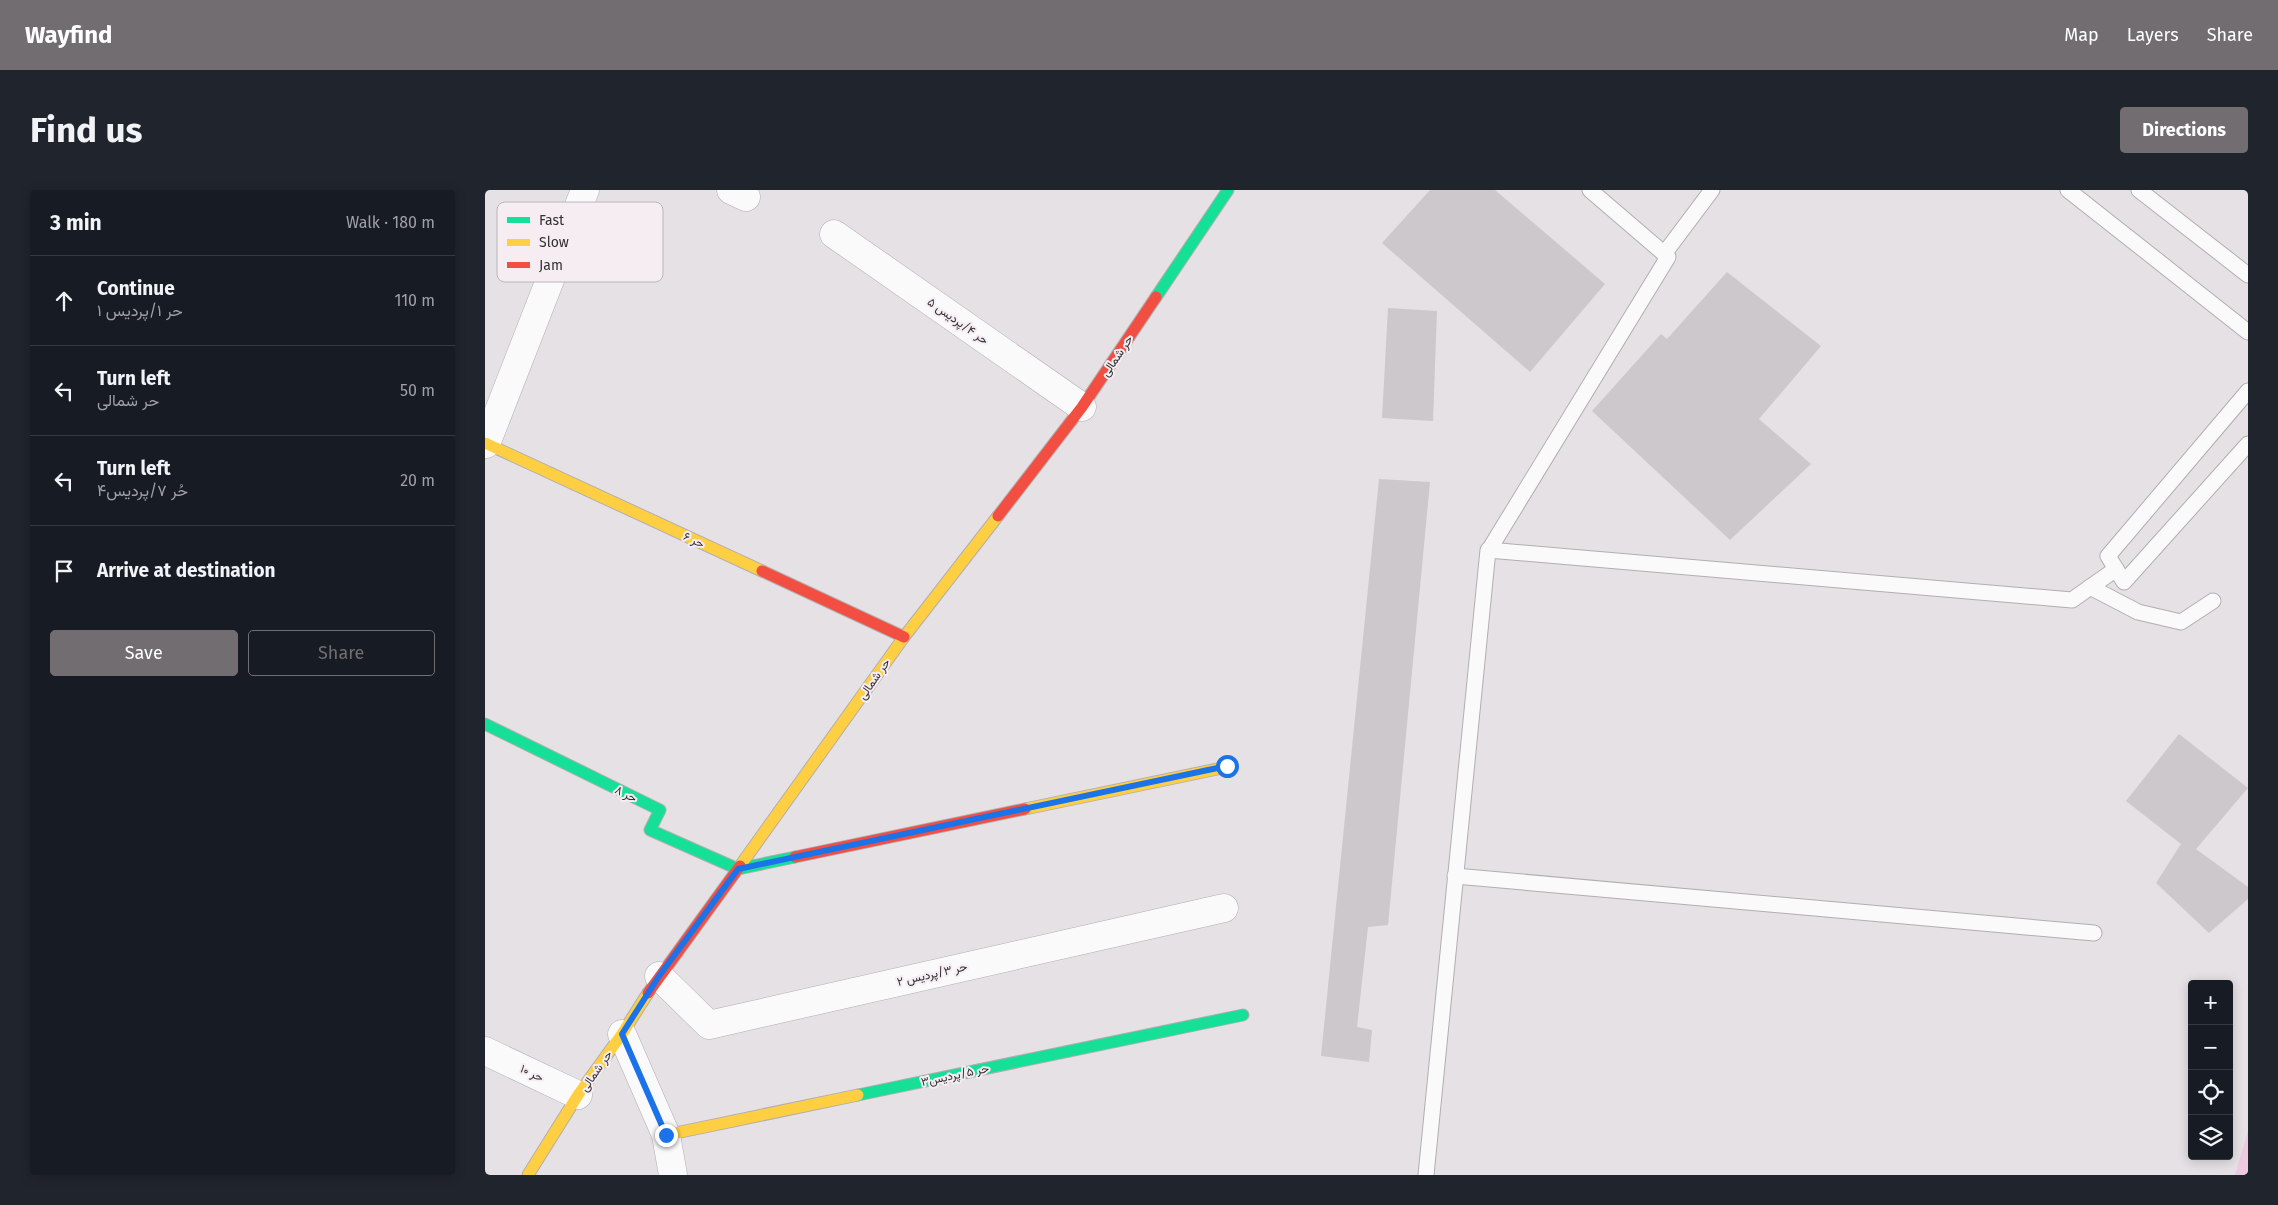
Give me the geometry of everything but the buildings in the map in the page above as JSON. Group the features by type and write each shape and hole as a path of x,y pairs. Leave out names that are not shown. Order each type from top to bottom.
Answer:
{"street":[{"path":"580,202 585,190"},
{"name":"حر شمالی","path":"528,1175 578,1095 622,1034 659,976 904,637 1082,408 1228,190"},
{"name":"حر ۴/پردیس ۵","path":"834,234 1082,408"},
{"path":"485,444 549,282"},
{"name":"حر ۶","path":"485,444 904,637"},
{"name":"حر ۸","path":"485,724 660,810 650,830 738,869"},
{"path":"738,869 1227,766"},
{"name":"حر ۳/پردیس ۲","path":"659,976 709,1025 1224,908"},
{"name":"حر ۵/پردیس۳","path":"666,1135 1243,1014"},
{"path":"622,1034 666,1135 673,1175"},
{"name":"حر ۱۰","path":"485,1051 578,1095"}],"lane":[{"path":"1426,1175 1488,550 1668,257 1590,190"},
{"path":"1664,254 1712,190"},
{"path":"2068,190 2248,332"},
{"path":"2139,190 2248,275"},
{"path":"2248,391 2108,556 2124,582 2248,444"},
{"path":"1489,550 2072,600 2116,569"},
{"path":"2090,587 2139,612 2181,622 2213,601"},
{"path":"1455,876 2094,933"}],"shaded area":[{"path":"2248,1131 2248,1175 2235,1175"}],"traffic: fast":[{"path":"1156,297 1228,190"},
{"path":"485,724 660,810 650,830 738,869 795,857"},
{"path":"858,1095 1243,1015"}],"traffic: slow":[{"path":"485,443 762,571"},
{"path":"740,866 904,637 998,516"},
{"path":"1025,809 1227,767"},
{"path":"528,1175 578,1095 622,1034 648,993"},
{"path":"666,1135 858,1095"}],"traffic: jam":[{"path":"998,516 1082,407 1156,297"},
{"path":"762,571 904,637"},
{"path":"795,857 1025,809"},
{"path":"648,993 740,866"}],"route":[{"path":"666,1135 622,1034 659,976 738,869 1227,766"}]}
